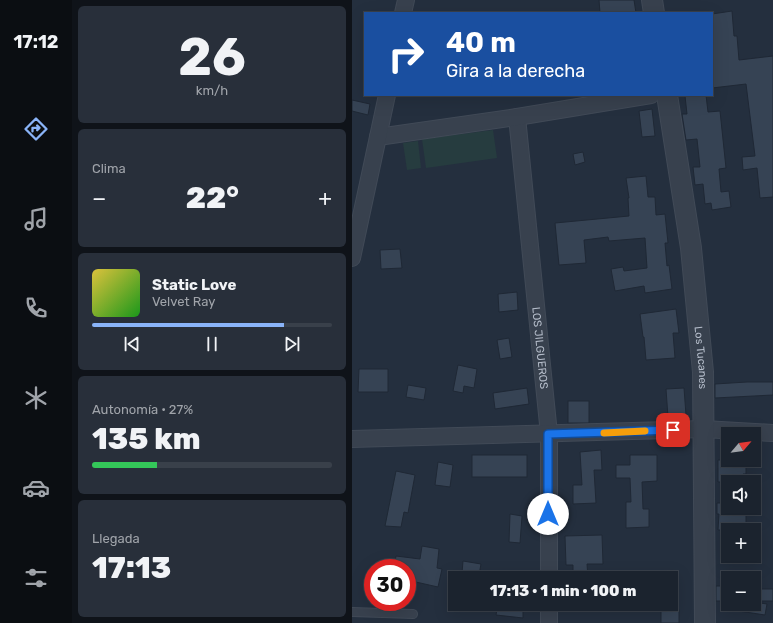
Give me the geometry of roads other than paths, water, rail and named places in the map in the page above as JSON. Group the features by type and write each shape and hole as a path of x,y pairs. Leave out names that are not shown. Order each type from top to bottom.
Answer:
{"street":[{"path":"403,12 406,0"},
{"path":"652,0 654,12"},
{"path":"352,258 359,185 378,137 387,96"},
{"path":"378,137 517,118 645,96"},
{"name":"Los Tucanes","path":"667,96 691,248 703,372 705,623"},
{"name":"LOS JILGUEROS","path":"517,118 548,434 548,571"},
{"path":"352,439 704,429 773,433"},
{"path":"548,611 548,623"}],"lane":[{"path":"352,612 413,614"}]}
